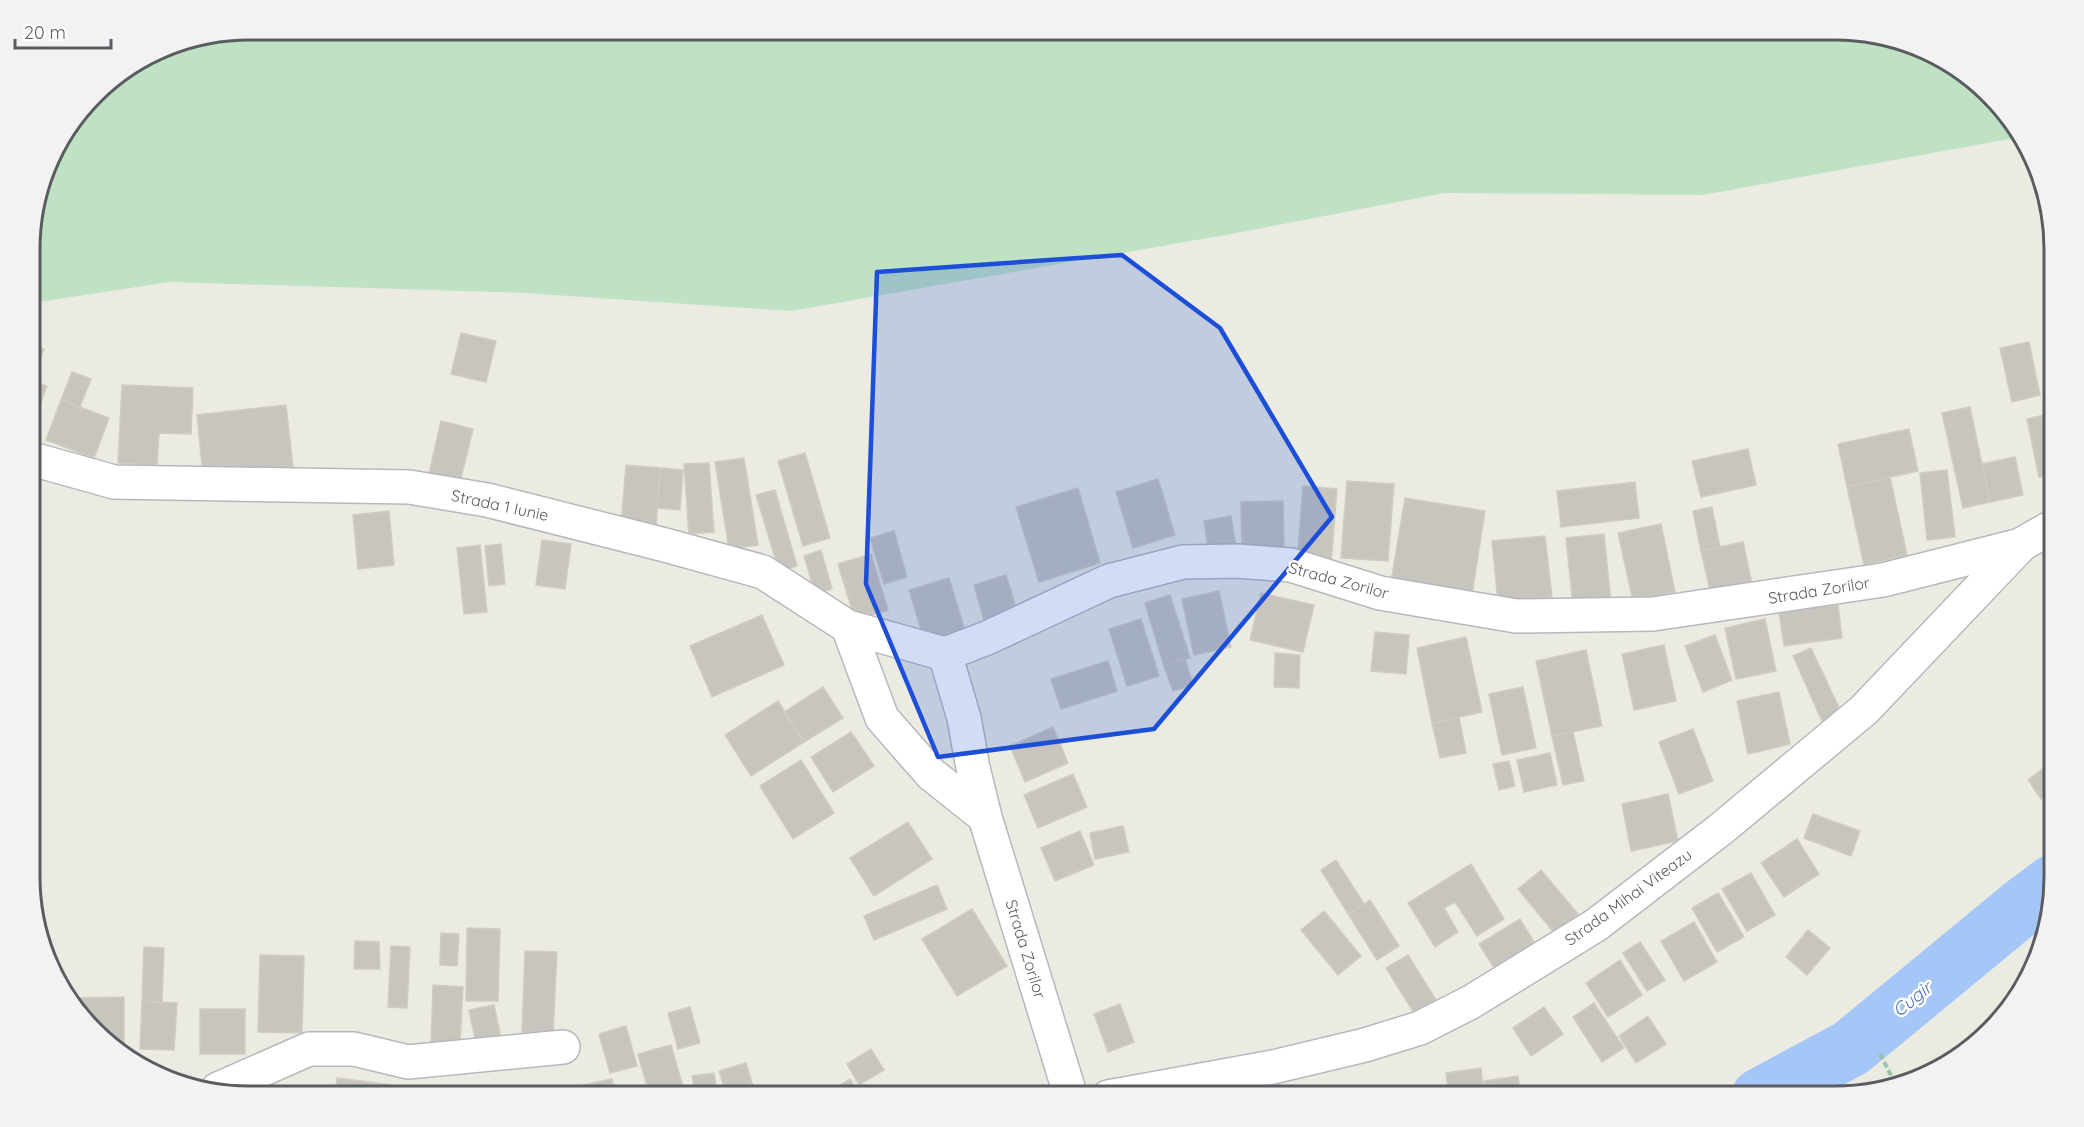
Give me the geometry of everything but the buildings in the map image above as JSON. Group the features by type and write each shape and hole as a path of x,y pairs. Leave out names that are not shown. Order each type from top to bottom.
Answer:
{"street":[{"name":"Strada 1 Iunie","path":"41,461 114,482 409,487 487,500 762,572 848,627 945,654"},
{"name":"Strada Mihai Viteazu","path":"1168,1086 1273,1067 1365,1045 1420,1028 1471,1002 1596,925 1721,829 1864,710 2022,544 2044,532"},
{"name":"Strada Zorilor","path":"1068,1086 985,817 964,718 945,654 987,638 1109,581 1183,562 1237,561 1291,565 1380,593 1516,616 1653,614 1884,579 2022,544"},
{"path":"848,627 882,718 931,774 985,817"},
{"path":"227,1085 309,1048 354,1049 408,1062 563,1047"}],"path":[{"path":"1880,1054 1892,1078"}],"highlighted area":[{"path":"1122,255 1220,328 1332,517 1154,729 938,757 866,584 877,272"}],"green space":[{"path":"1834,40 1862,42 1888,48 1927,62 1972,92 2000,122 2011,139 1703,195 1444,193 1242,232 791,311 524,293 170,282 41,302 41,236 48,196 62,157 84,122 122,84 170,56 209,45 236,41"}],"waterway":[{"name":"Cugir","path":"1780,1086 1851,1048 2043,891"}]}
